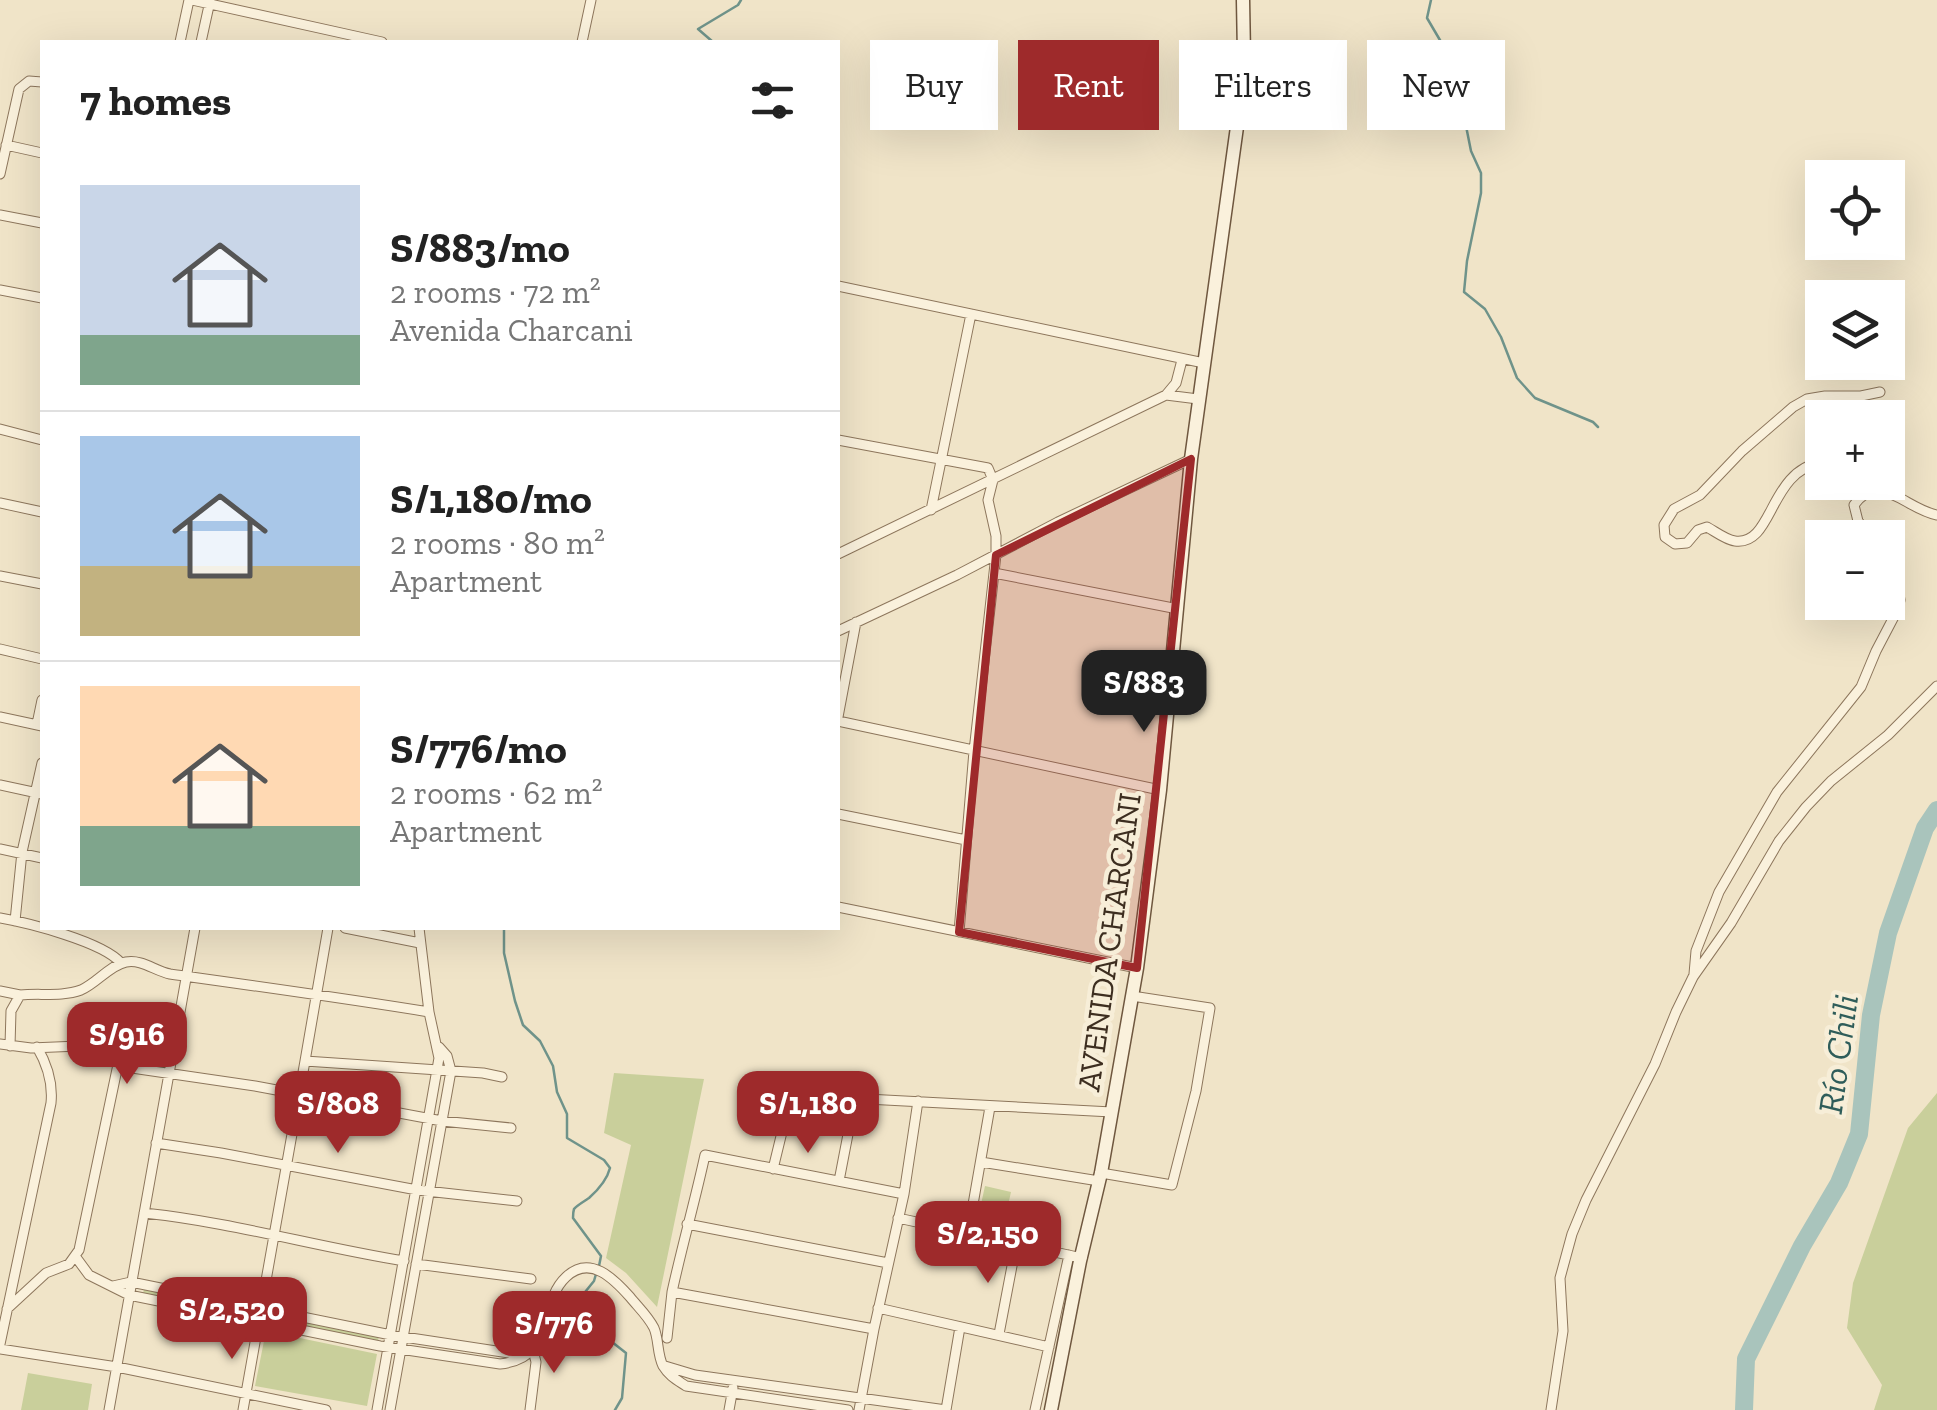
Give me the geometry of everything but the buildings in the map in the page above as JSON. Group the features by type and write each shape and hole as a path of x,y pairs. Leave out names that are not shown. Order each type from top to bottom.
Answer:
{"main road":[{"name":"AVENIDA CHARCANI","path":"1051,1410 1075,1257 1100,1177 1137,968 1160,790 1198,400 1241,98 1243,0"}],"street":[{"path":"181,40 191,0 373,40"},
{"path":"582,40 592,0"},
{"path":"201,40 210,2"},
{"path":"0,174 16,96 23,84 40,82"},
{"path":"6,145 40,153"},
{"path":"0,215 40,224"},
{"path":"840,286 1204,363"},
{"path":"0,290 40,298"},
{"path":"931,510 970,314"},
{"path":"840,553 1166,395 1176,383 1182,360"},
{"path":"1805,467 1796,472 1777,496 1764,524 1748,541 1731,542 1707,528 1698,530 1687,543 1675,544 1665,537 1664,525 1674,509 1700,495 1742,451 1806,399 1880,392"},
{"path":"1166,395 1198,400"},
{"path":"0,430 40,440"},
{"path":"840,440 988,468 994,480 988,500 996,555 959,932"},
{"path":"840,630 1191,460"},
{"path":"1902,500 1922,512 1937,514"},
{"path":"0,504 40,512"},
{"path":"994,573 1178,609"},
{"path":"0,576 40,584"},
{"path":"1694,977 1696,951 1720,892 1777,792 1861,688 1892,620"},
{"path":"840,708 856,622"},
{"path":"0,649 40,658"},
{"path":"1551,1410 1563,1330 1560,1278 1572,1234 1694,977 1779,841 1806,807 1937,686"},
{"path":"0,717 40,725"},
{"path":"840,719 1160,790"},
{"path":"0,785 39,793 22,852 15,920"},
{"path":"840,814 966,840"},
{"path":"0,848 40,857"},
{"path":"840,908 1137,968"},
{"path":"0,918 40,928"},
{"path":"46,930 90,944 121,963"},
{"path":"109,1410 194,930"},
{"path":"243,1410 328,930"},
{"path":"355,930 420,943"},
{"path":"377,1410 438,1071 438,1045 429,1012 419,930"},
{"path":"0,991 20,995 73,992 84,989 121,963 139,962 164,973 429,1012"},
{"path":"20,995 12,1011 5,1045 79,1046 121,1052"},
{"path":"981,1162 1172,1185 1196,1091 1210,1008 1132,996"},
{"path":"390,1410 451,1071 447,1056 438,1045"},
{"path":"36,1047 50,1078 52,1103 0,1347 326,1410"},
{"path":"121,1052 132,1068 442,1121 511,1128"},
{"path":"7,1309 46,1273 69,1264 79,1250 121,1052"},
{"path":"305,1061 502,1077"},
{"path":"773,1168 791,1095 1112,1112"},
{"path":"839,1182 856,1098"},
{"path":"859,1405 904,1194 918,1101"},
{"path":"968,1233 990,1107"},
{"path":"156,1143 417,1190 517,1201"},
{"path":"666,1338 672,1292 704,1154 904,1194"},
{"path":"144,1213 404,1262"},
{"path":"898,1218 1075,1257 1035,1410"},
{"path":"687,1224 888,1262"},
{"path":"999,1334 1016,1245"},
{"path":"75,1256 89,1275 129,1295 389,1348 500,1364 529,1353 560,1282 570,1272 596,1269 609,1274 654,1329 663,1365 672,1378 686,1386 848,1410"},
{"path":"416,1264 531,1279"},
{"path":"113,1286 131,1282 391,1335 529,1353 536,1362 530,1410"},
{"path":"672,1292 874,1329"},
{"path":"878,1308 1049,1347"},
{"path":"663,1365 695,1375 819,1393 859,1405 946,1410 960,1327"},
{"path":"730,1410 734,1380"},
{"path":"816,1408 819,1393"}],"highlighted area":[{"path":"1191,459 1137,968 959,932 996,555"}],"green space":[{"path":"614,1073 704,1079 657,1307 626,1273 606,1258 631,1145 604,1133"},
{"path":"1937,1093 1937,1410 1874,1410 1882,1385 1847,1328 1853,1283 1908,1128"},
{"path":"985,1186 1011,1192 1002,1232 976,1227"},
{"path":"144,1289 250,1309 249,1314 143,1294"},
{"path":"273,1314 379,1336 378,1341 272,1319"},
{"path":"266,1331 377,1354 367,1406 255,1386"},
{"path":"28,1373 92,1384 88,1410 21,1410"}],"waterway":[{"path":"711,40 698,29 741,0"},
{"path":"1431,0 1427,18 1454,64 1468,99 1466,126 1481,173 1464,292 1485,309 1517,378 1535,398 1598,427"},
{"name":"Río Chili","path":"1744,1410 1746,1359 1802,1246 1839,1183 1859,1134 1871,1015 1888,933 1925,828 1937,810"},
{"path":"504,930 504,953 515,1001 523,1025 540,1041 553,1066 557,1092 567,1114 567,1138 604,1160 610,1168 599,1188 573,1212 573,1218 601,1256 599,1266"},
{"path":"596,1274 577,1302 581,1338 612,1342 626,1353 622,1398 615,1410"}]}
